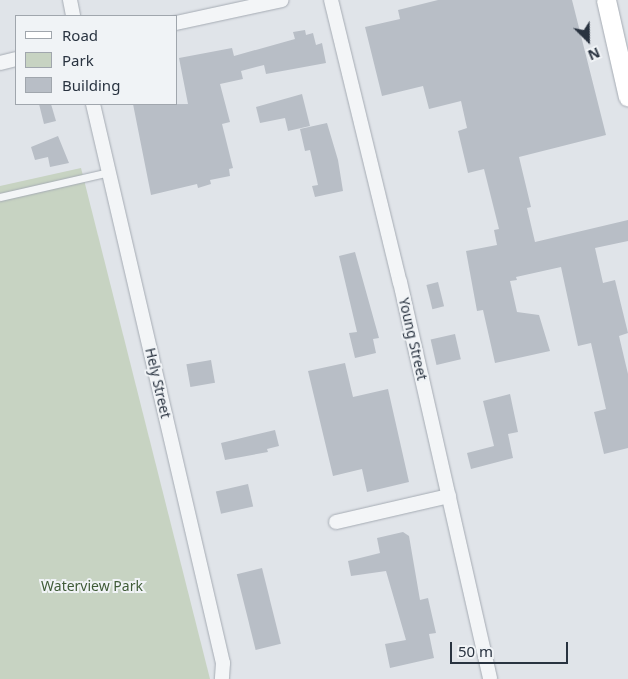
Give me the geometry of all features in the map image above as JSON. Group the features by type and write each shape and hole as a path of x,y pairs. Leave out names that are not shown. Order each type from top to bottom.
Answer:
{"main road":[{"path":"606,0 628,97"}],"street":[{"path":"70,0 73,15"},
{"path":"178,23 282,0"},
{"name":"Young Street","path":"331,0 449,496 490,679"},
{"path":"0,63 15,59"},
{"name":"Hely Street","path":"93,105 222,663 222,679"},
{"path":"336,522 449,496"}],"lane":[{"path":"0,197 109,172"}],"green space":[{"name":"Waterview Park","path":"81,168 210,679 0,679 0,186"}],"building":[{"path":"438,0 572,0 606,135 519,157 531,207 527,208 535,242 628,220 628,241 595,248 603,283 615,280 628,333 619,336 628,374 628,448 604,454 594,412 606,409 591,343 578,346 561,267 516,277 517,280 510,281 517,312 539,315 550,351 495,363 483,310 477,311 466,251 497,245 494,230 499,229 484,169 468,173 458,131 467,128 461,101 429,109 423,86 382,96 365,27 400,19 398,10"},
{"path":"305,30 306,35 313,33 316,45 322,43 326,63 266,74 264,65 241,71 243,79 220,84 230,122 222,124 233,168 229,169 230,176 210,180 211,184 198,188 197,184 151,195 133,105 188,104 179,58 232,48 234,56 295,39 293,32"},
{"path":"302,94 310,126 288,131 285,118 260,123 256,107"},
{"path":"39,105 51,105 56,121 44,124"},
{"path":"327,123 338,160 343,191 315,197 312,186 318,185 310,150 305,151 300,129"},
{"path":"58,136 69,163 50,167 48,157 35,160 31,147"},
{"path":"355,252 379,338 373,339 376,353 355,358 349,333 357,332 339,256"},
{"path":"438,282 444,306 432,309 426,285"},
{"path":"455,334 461,359 436,365 431,340"},
{"path":"211,360 215,383 190,387 186,364"},
{"path":"345,363 353,397 388,389 409,482 367,492 362,469 333,476 308,371"},
{"path":"510,394 518,432 508,434 513,458 471,469 467,453 494,446 483,401"},
{"path":"275,430 279,446 267,449 268,452 225,460 221,443"},
{"path":"248,484 253,506 221,514 216,491"},
{"path":"403,532 409,536 420,600 428,598 436,633 429,634 434,658 390,668 385,644 406,640 386,571 351,576 348,561 380,553 377,538"},
{"path":"262,568 281,644 256,650 237,574"}]}
